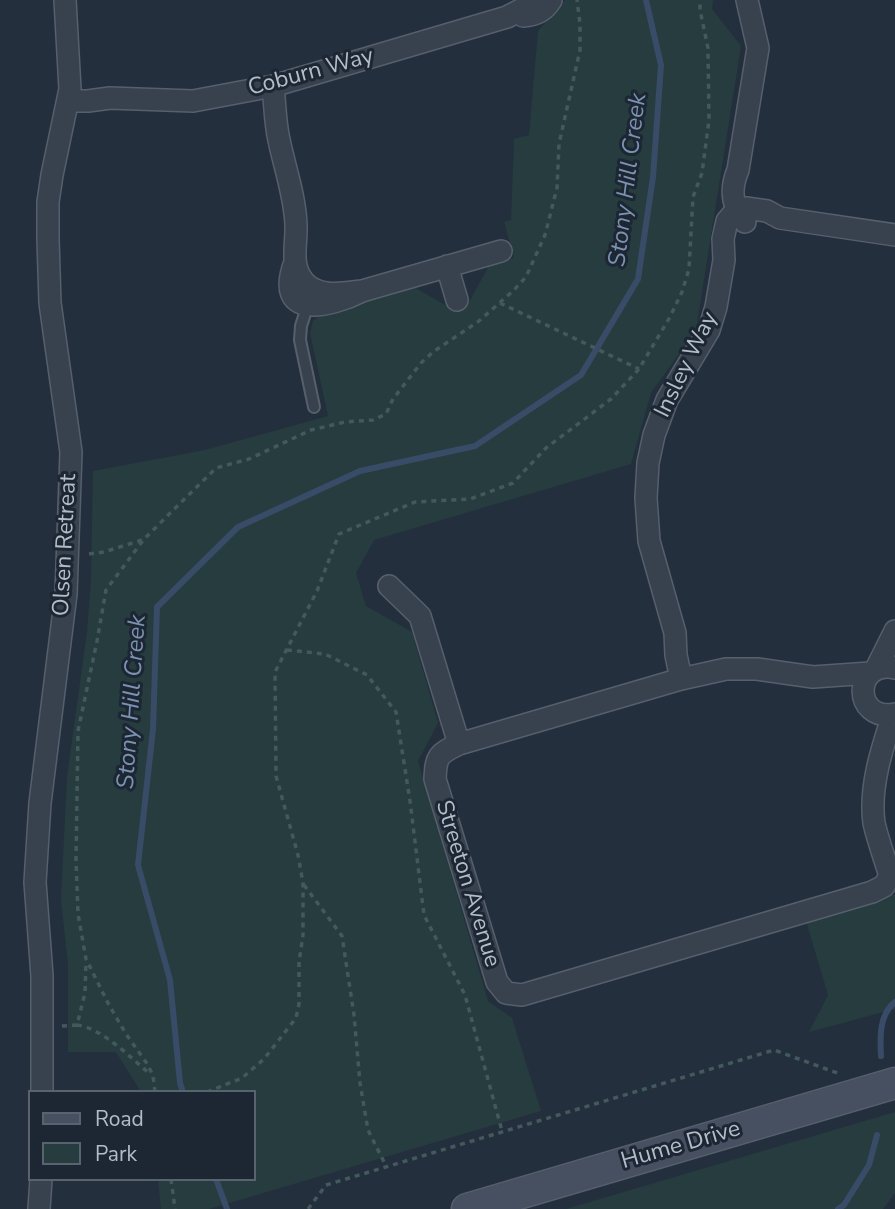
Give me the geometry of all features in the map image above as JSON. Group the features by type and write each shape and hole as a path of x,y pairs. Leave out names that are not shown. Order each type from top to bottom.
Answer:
{"street":[{"name":"Olsen Retreat","path":"42,1090 43,976 35,882 40,803 66,594 71,452 50,303 48,239 48,202 69,95 65,0"},
{"name":"Coburn Way","path":"69,95 88,101 110,98 193,101 265,87 507,17 534,0"},
{"name":"Coburn Way","path":"507,17 533,15 544,10 551,0"},
{"path":"747,0 758,48 738,170 743,214 754,220 780,218 895,236"},
{"path":"265,87 295,201 297,272 310,298 362,291 501,251"},
{"name":"Insley Way","path":"687,678 676,655 675,633 649,541 646,498 648,463 654,435 667,400 709,330 724,260 743,214"},
{"path":"447,266 457,300"},
{"path":"389,586 420,616 459,744"},
{"path":"894,715 885,716 868,705 863,685 881,670 895,631"},
{"name":"Streeton Avenue","path":"881,670 813,677 757,669 726,669 459,744 442,752 436,764 435,779 497,982 506,993 522,995 872,892 884,886 890,876 874,822 873,800 880,754 894,715"},
{"name":"Streeton Avenue","path":"813,677 868,705 880,754"},
{"name":"Hume Drive","path":"467,1209 895,1083"},
{"path":"39,1209 41,1181"}],"lane":[{"path":"310,298 301,326 300,340 314,407"}],"path":[{"path":"77,1025 85,993 86,959 78,914 76,860 78,731 106,590 144,539 216,468 249,459 311,430 345,422 373,420 386,414 393,399 421,363 479,321 526,277 545,235 556,188 559,144 580,50 577,0"},
{"path":"212,1090 242,1078 264,1059 296,1018 299,1004 303,883 276,776 275,672 317,591 339,534 415,502 470,499 513,483 547,448 611,399 639,369 670,317 689,269 693,197 702,173 709,120 708,48 700,0"},
{"path":"500,303 639,369"},
{"path":"68,557 104,552 144,539"},
{"path":"286,650 325,654 367,675 396,712 424,915 465,995 502,1132"},
{"path":"303,883 342,936 368,1130 386,1166"},
{"path":"86,959 109,1005 148,1065 155,1090"},
{"path":"43,1028 86,1026 106,1038 153,1076"},
{"path":"308,1209 326,1185 774,1050 848,1077"},
{"path":"171,1181 175,1209"}],"green space":[{"path":"565,0 713,0 712,9 741,46 696,330 651,393 631,464 374,540 356,573 366,606 412,632 438,723 418,761 488,1001 512,1018 541,1111 209,1209 161,1209 158,1181 256,1181 256,1090 140,1090 116,1052 68,1052 68,965 61,900 67,776 87,632 91,580 93,471 205,450 328,416 310,333 313,321 323,312 412,286 449,307 469,302 490,264 514,258 504,222 511,220 514,139 529,135 538,31"},
{"path":"895,894 895,1009 809,1032 828,995 806,921"},
{"path":"895,1112 895,1193 883,1209 566,1209"}],"waterway":[{"name":"Stony Hill Creek","path":"182,1090 170,980 138,865 153,729 157,607 238,527 360,471 475,446 581,375 638,279 653,177 661,65 646,0"},
{"path":"881,1056 883,1020 895,1002"},
{"path":"838,1209 844,1205 869,1165 877,1135"},
{"name":"Stony Hill Creek","path":"217,1181 227,1209"}]}
